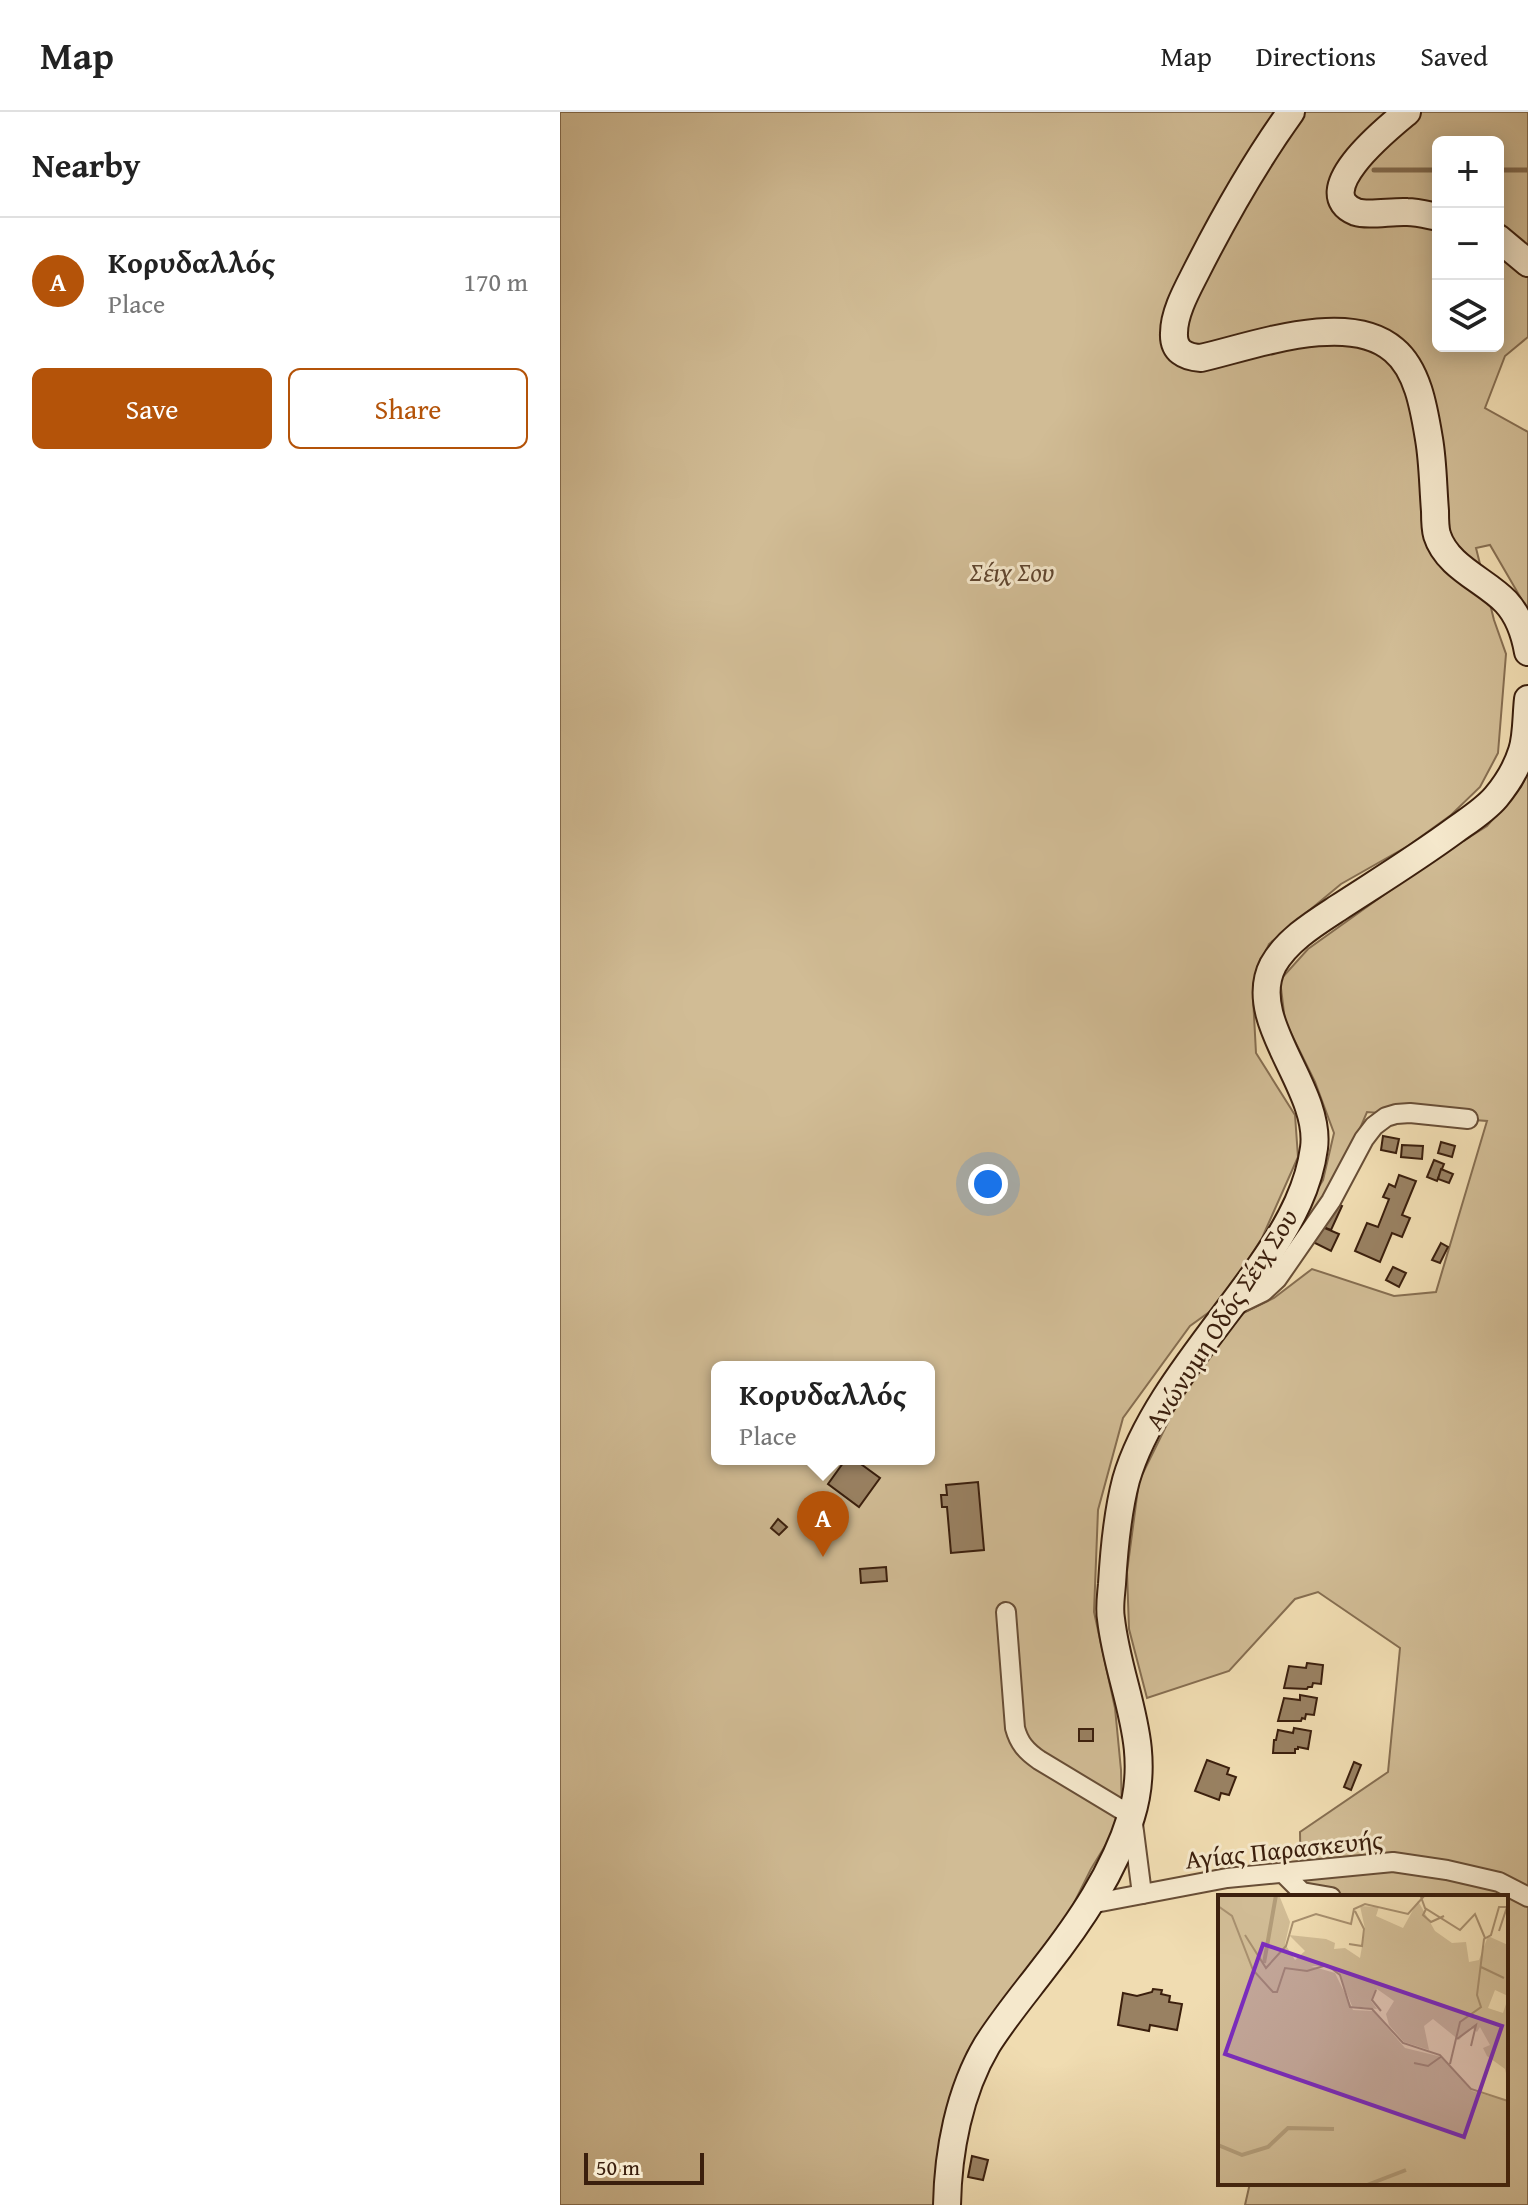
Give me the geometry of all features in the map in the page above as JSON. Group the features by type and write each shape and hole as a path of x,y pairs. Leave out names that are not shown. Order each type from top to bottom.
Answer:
{"street":[{"path":"1291,112 1270,141 1212,239 1175,322 1175,343 1179,351 1201,358 1297,335 1336,331 1371,335 1395,350 1410,370 1420,395 1430,440 1437,534 1444,550 1506,603 1517,619 1528,652"},
{"path":"1407,112 1380,134 1342,179 1342,197 1346,205 1360,213 1410,212 1432,216"},
{"path":"1504,243 1528,263"},
{"name":"Ανώνυμη Οδός Σέιχ Σου","path":"947,2205 947,2177 956,2128 969,2085 985,2048 1090,1904 1132,1816 1137,1794 1139,1745 1110,1614 1119,1514 1127,1478 1146,1431 1289,1223 1306,1182 1315,1144 1310,1109 1271,1015 1266,991 1272,967 1289,945 1316,922 1427,851 1495,798 1523,749 1528,699"},
{"path":"1231,1308 1263,1292 1277,1279 1331,1201 1374,1126 1396,1114 1468,1119"},
{"path":"1006,1612 1018,1738 1025,1750 1039,1760 1132,1816 1142,1894"},
{"name":"Αγίας Παρασκευής","path":"1090,1904 1227,1878 1393,1862 1499,1882 1528,1897"},
{"path":"1283,1873 1302,1892 1319,1895"}],"green space":[{"name":"Σέιχ Σου","path":"560,112 1528,112 1528,337 1505,356 1485,408 1528,432 1528,644 1522,600 1490,545 1476,548 1506,654 1498,753 1480,787 1451,815 1408,846 1341,884 1269,944 1257,970 1253,997 1256,1053 1295,1115 1298,1157 1262,1238 1219,1305 1190,1326 1123,1418 1098,1510 1094,1612 1115,1708 1122,1818 1069,1913 967,2052 942,2144 938,2205 560,2205"},
{"path":"1528,772 1528,2205 1245,2205 1250,2185 1508,2185 1508,1895 1301,1895 1300,1832 1388,1772 1400,1648 1318,1592 1295,1599 1229,1671 1147,1698 1129,1629 1127,1572 1139,1481 1175,1408 1233,1318 1274,1298 1312,1269 1394,1296 1436,1292 1487,1121 1367,1112 1337,1182 1259,1294 1254,1292 1323,1180 1334,1133 1315,1082 1285,1021 1280,980 1308,949 1427,864 1487,826 1521,787"}],"building":[{"path":"1383,1136 1399,1139 1396,1153 1381,1150"},
{"path":"1441,1142 1455,1146 1452,1157 1438,1153"},
{"path":"1402,1145 1423,1146 1422,1159 1401,1157"},
{"path":"1434,1160 1444,1164 1437,1181 1427,1177"},
{"path":"1441,1169 1453,1174 1449,1183 1438,1179"},
{"path":"1399,1175 1416,1181 1402,1215 1410,1218 1402,1237 1392,1233 1380,1262 1355,1251 1367,1223 1378,1227 1389,1199 1383,1197 1389,1184 1395,1187"},
{"path":"1334,1203 1342,1206 1331,1230 1323,1227"},
{"path":"1320,1226 1339,1234 1331,1251 1313,1242"},
{"path":"1441,1243 1448,1247 1440,1263 1432,1260"},
{"path":"1393,1267 1406,1273 1399,1287 1386,1280"},
{"path":"842,1465 862,1465 880,1478 859,1507 828,1484"},
{"path":"978,1482 984,1550 951,1553 947,1507 942,1507 941,1495 947,1495 946,1485"},
{"path":"778,1519 787,1527 779,1535 771,1528"},
{"path":"886,1567 887,1581 861,1583 860,1569"},
{"path":"1307,1663 1323,1665 1321,1684 1313,1683 1307,1689 1284,1688 1289,1666 1306,1668"},
{"path":"1300,1695 1317,1698 1314,1715 1306,1714 1301,1721 1278,1721 1284,1698 1300,1700"},
{"path":"1294,1728 1311,1731 1308,1749 1298,1747 1295,1753 1273,1753 1278,1730 1293,1733"},
{"path":"1079,1729 1093,1729 1093,1741 1079,1741"},
{"path":"1207,1760 1229,1768 1227,1774 1236,1777 1229,1795 1221,1793 1219,1800 1195,1791"},
{"path":"1354,1762 1361,1765 1351,1790 1344,1787"},
{"path":"1153,1989 1162,1990 1161,1994 1170,1996 1169,2002 1182,2004 1177,2030 1150,2025 1149,2031 1118,2025 1123,1993 1137,1996"},
{"path":"972,2156 988,2160 983,2180 968,2177"}],"waterway":[{"path":"1374,170 1432,170"},
{"path":"1504,170 1528,170"}],"place":[{"name":"Κορυδαλλός","path":"823,1557"}]}
